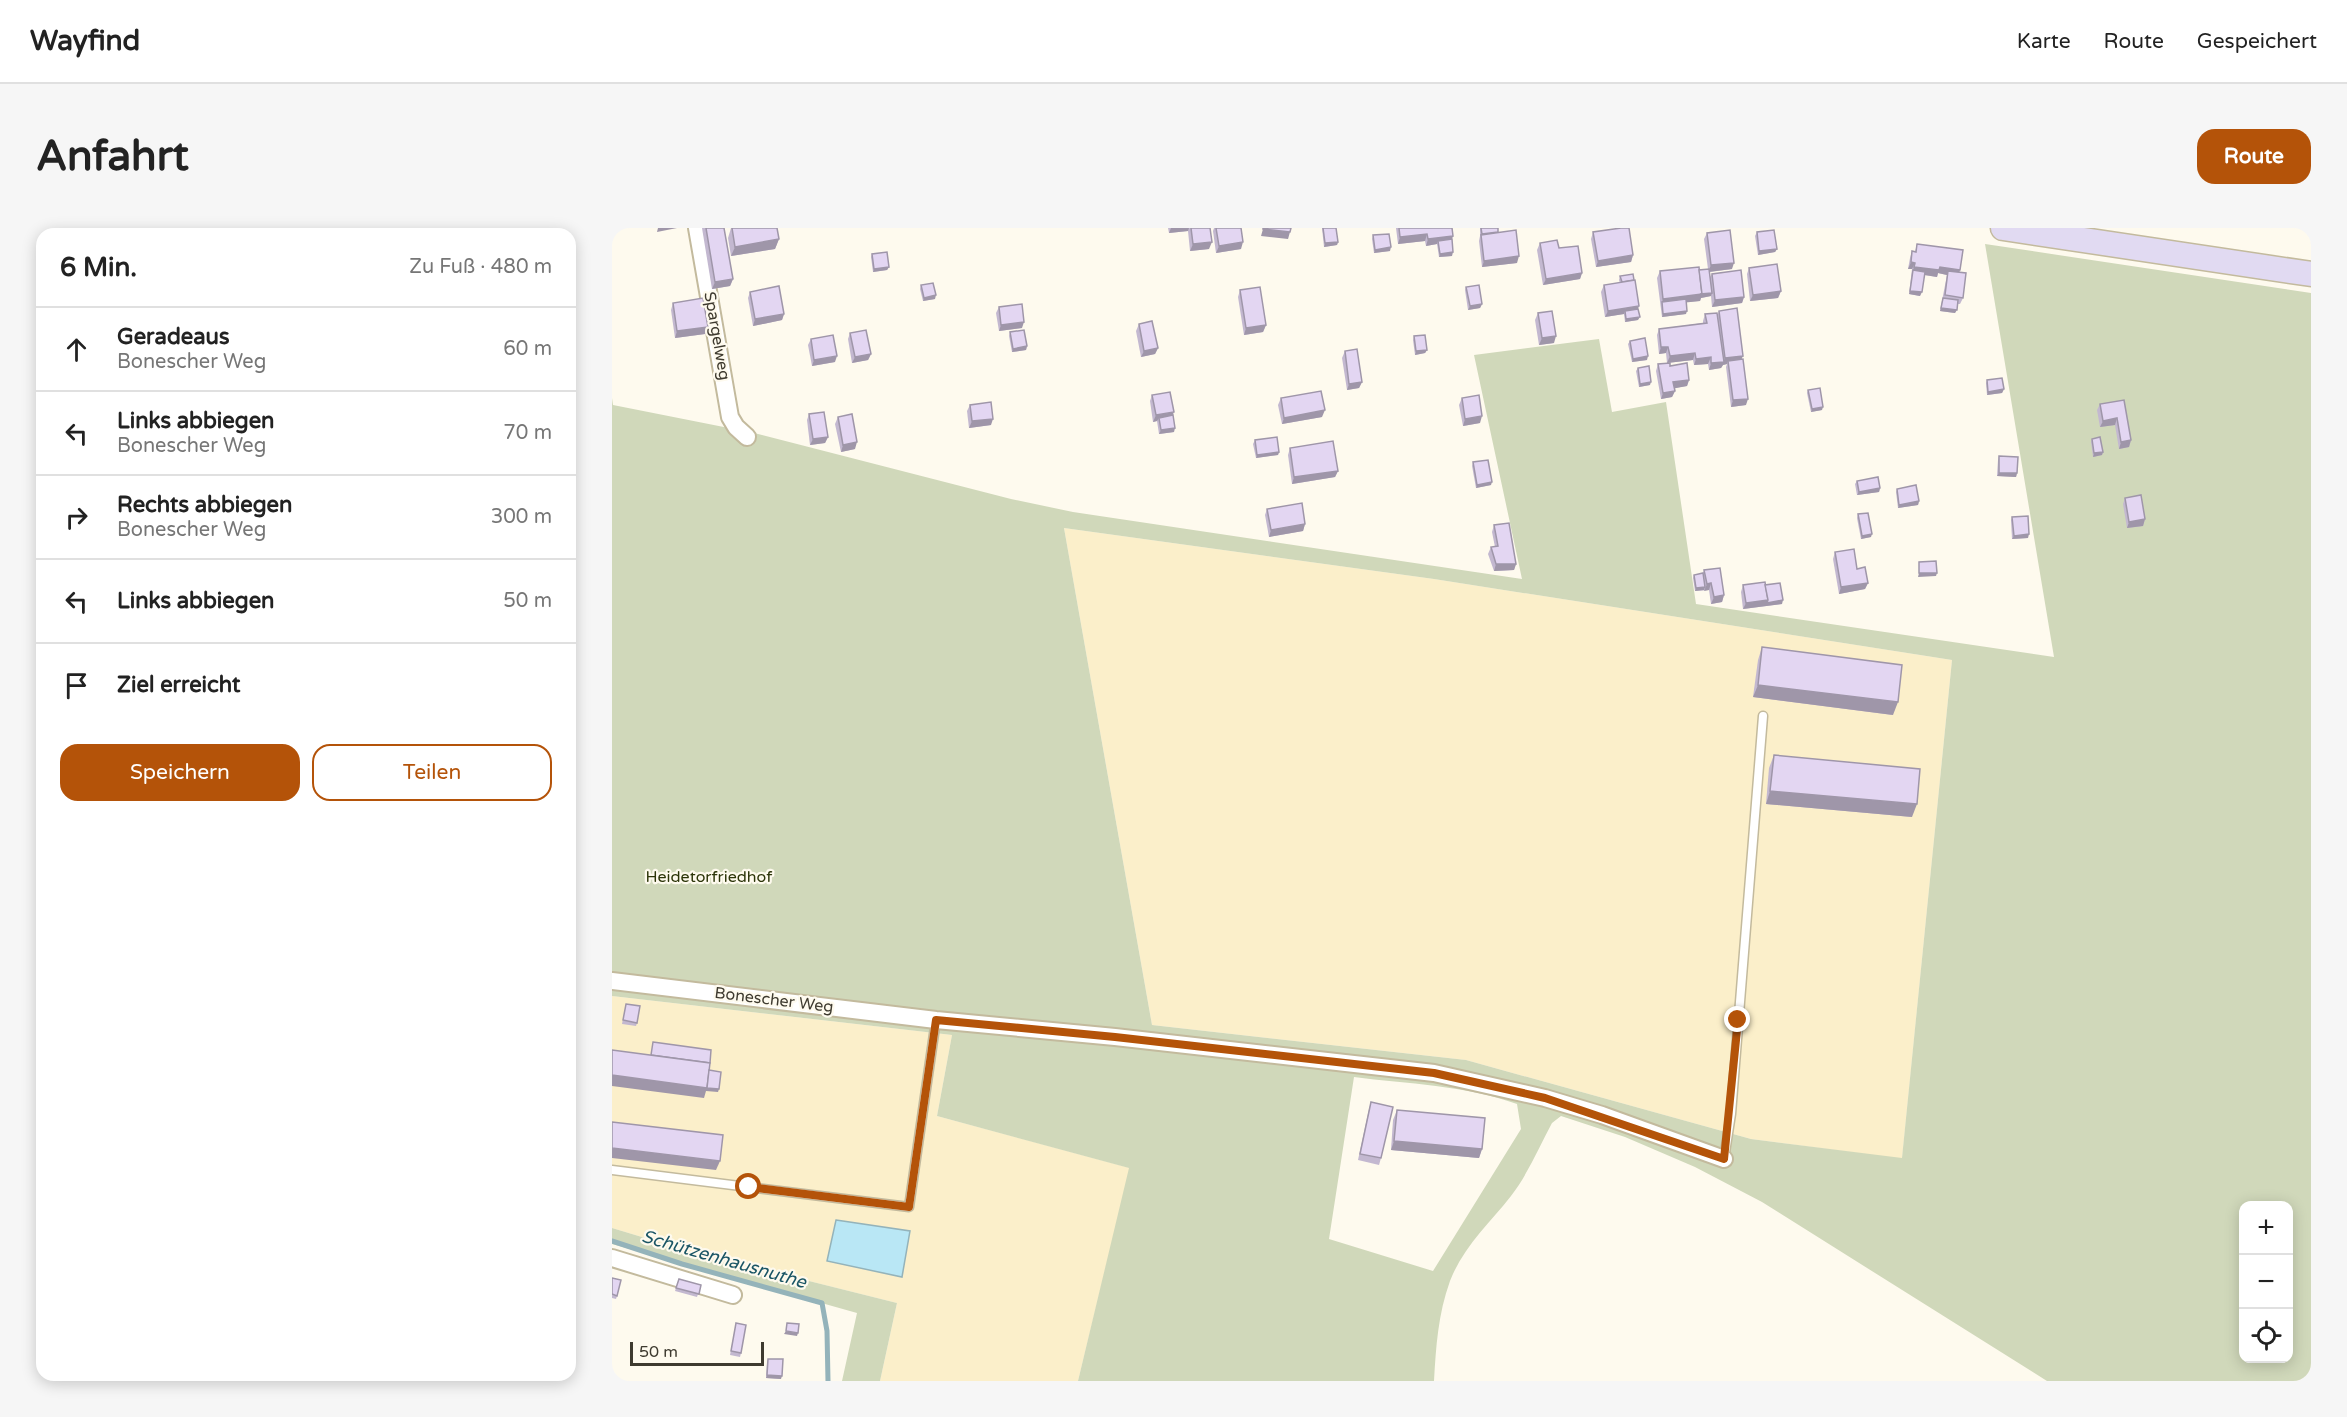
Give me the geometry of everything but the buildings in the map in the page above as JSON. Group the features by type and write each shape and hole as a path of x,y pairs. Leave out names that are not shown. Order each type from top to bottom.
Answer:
{"main road":[{"path":"2003,228 2311,274"}],"street":[{"name":"Spargelweg","path":"697,228 730,417 736,427 747,437"},
{"name":"Bonescher Weg","path":"612,981 936,1020 1115,1037 1445,1075 1545,1098 1724,1159"},
{"path":"612,1258 733,1294"}],"lane":[{"path":"1724,1159 1732,1102 1763,716"},
{"path":"612,1170 909,1207 936,1020"}],"shaded area":[{"path":"1064,528 1434,579 1952,660 1902,1159 1751,1139 1466,1060 1152,1025"},
{"path":"612,996 952,1035 937,1116 1130,1168 1078,1381 880,1381 897,1303 685,1250 612,1228"}],"green space":[{"name":"Heidetorfriedhof","path":"1985,244 2311,293 2311,1381 2047,1381 1762,1202 1695,1167 1625,1137 1561,1116 1552,1123 1517,1188 1477,1236 1455,1269 1440,1318 1434,1381 1078,1381 1129,1168 937,1116 952,1035 612,996 612,398 613,405 754,433 1011,499 1073,512 1522,579 1474,355 1599,339 1612,412 1666,402 1696,604 2054,657","holes":["1064,528 1434,579 1952,660 1902,1158 1751,1139 1466,1060 1152,1025","1354,1077 1457,1089 1517,1104 1521,1129 1433,1271 1329,1239"]},
{"path":"612,1228 685,1250 897,1303 880,1381 842,1381 857,1313 612,1244"}],"water":[{"path":"836,1220 910,1231 902,1277 827,1261"}],"waterway":[{"name":"Schützenhausnuthe","path":"612,1241 682,1264 822,1303 827,1331 828,1381"}],"route":[{"path":"749,1187 909,1207 936,1020 1115,1037 1434,1073 1545,1098 1724,1159 1731,1114 1738,1020"}]}
